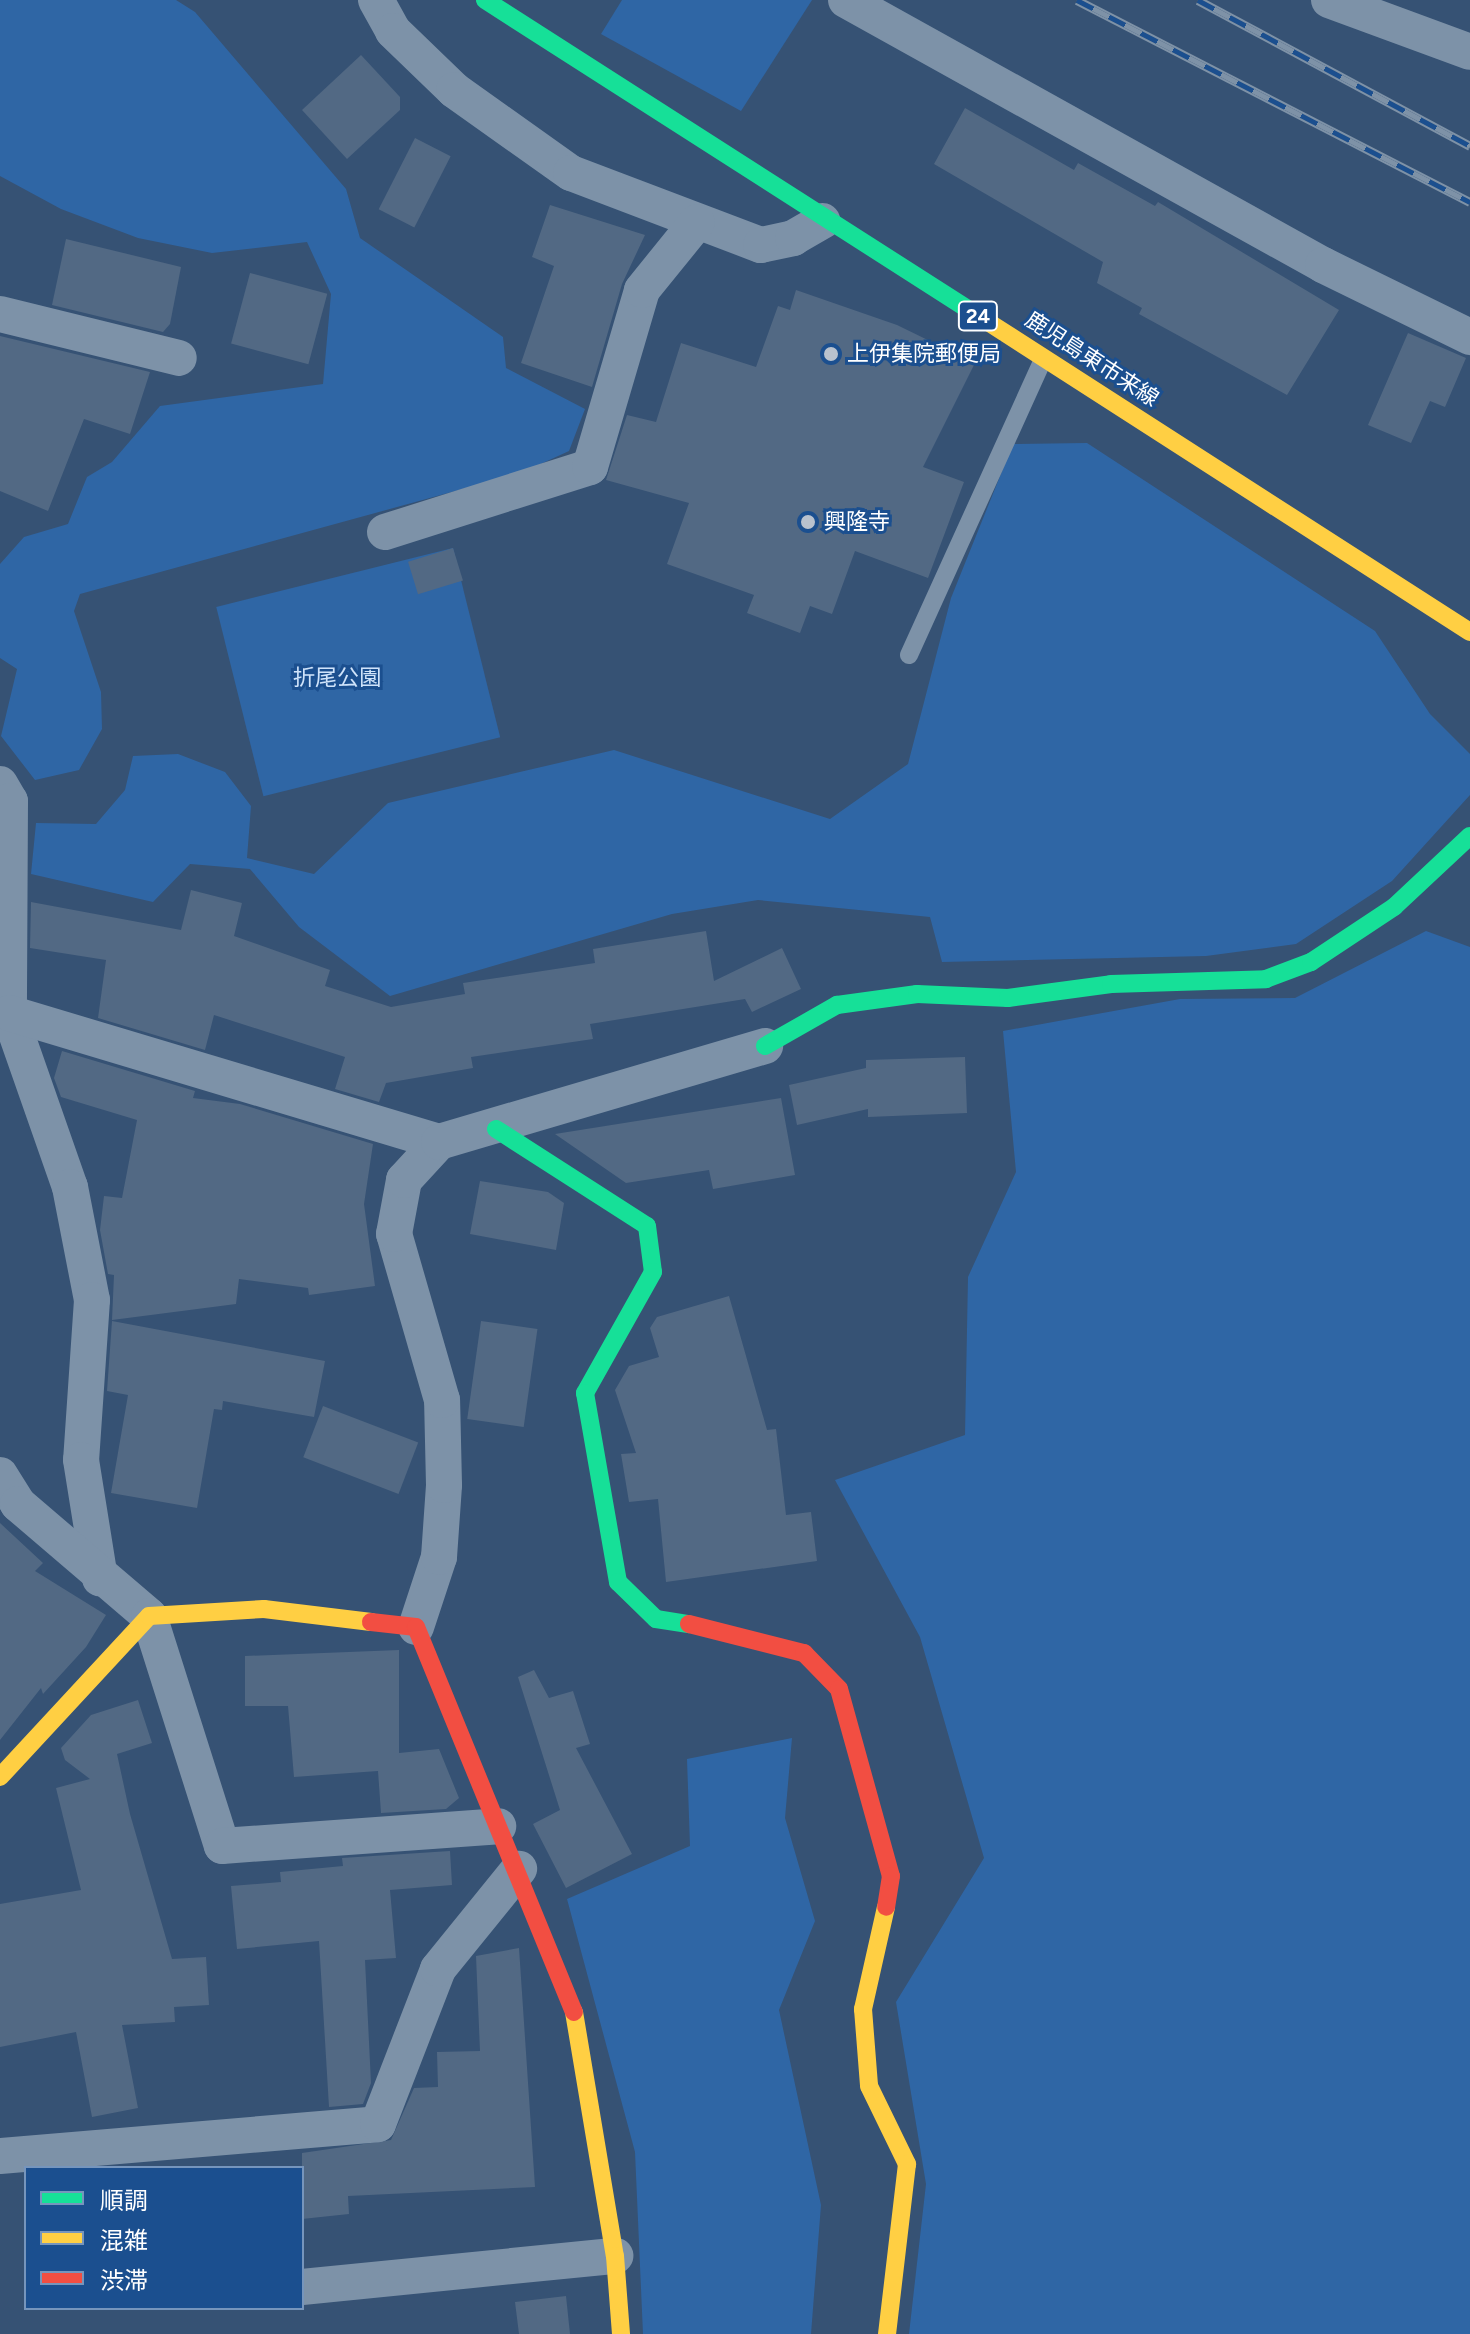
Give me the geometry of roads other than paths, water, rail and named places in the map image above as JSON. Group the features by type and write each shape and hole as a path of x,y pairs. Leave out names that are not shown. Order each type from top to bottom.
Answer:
{"street":[{"path":"376,0 393,31 498,126 571,173 761,245 793,238 823,221"},
{"name":"鹿児島東市来線","path":"485,0 823,221 1045,357 1470,632"},
{"path":"846,0 1323,265 1470,337"},
{"path":"1329,0 1470,49"},
{"path":"385,532 590,467 642,290 697,222"},
{"path":"0,314 179,358"},
{"path":"0,784 10,801 9,1013 70,1187 92,1300 81,1460 100,1578"},
{"path":"9,1013 439,1142 496,1129 765,1046 837,1005 917,994 1008,998 1111,984 1266,979 1311,962 1384,915 1470,836"},
{"path":"496,1129 647,1226 653,1272 585,1393 618,1582 656,1619 707,1626 804,1653 839,1689 891,1876 881,1945 863,2009 869,2086 907,2164 887,2334"},
{"path":"439,1142 404,1180 394,1234 442,1400 439,1557 416,1627 498,1826 519,1869 574,2012 615,2256 621,2334"},
{"path":"0,1475 18,1504 100,1578 149,1616 222,1846 498,1826"},
{"path":"0,1777 149,1616 264,1609 416,1627"},
{"path":"0,2156 378,2124 438,1969 519,1869"},
{"path":"304,2287 615,2256"}],"lane":[{"path":"1376,0 1470,49"},
{"path":"909,655 1045,357"}],"railway":[{"path":"1077,0 1470,202"},
{"path":"1198,0 1470,146"}],"place":[{"name":"上伊集院郵便局","path":"831,354"},
{"name":"興隆寺","path":"808,522"}],"park label":[{"name":"折尾公園","path":"337,678"}]}
